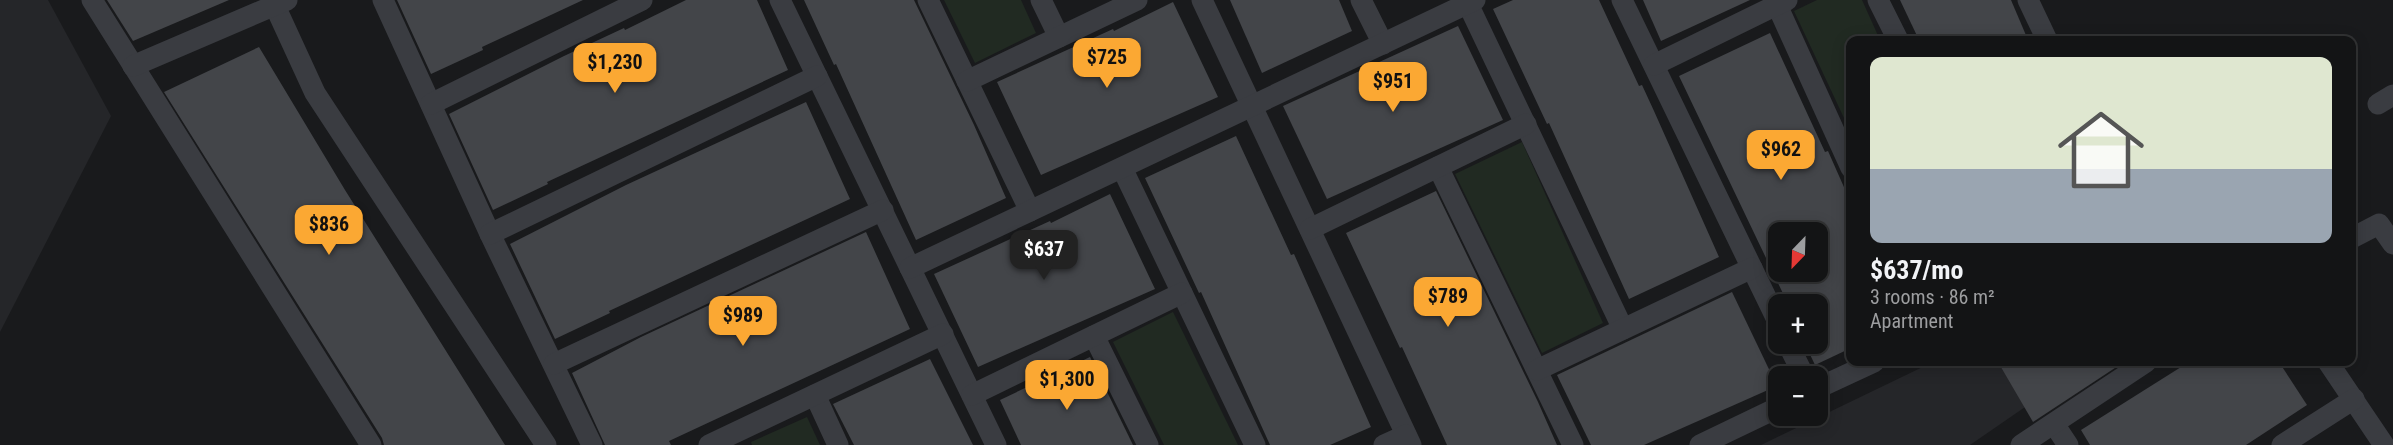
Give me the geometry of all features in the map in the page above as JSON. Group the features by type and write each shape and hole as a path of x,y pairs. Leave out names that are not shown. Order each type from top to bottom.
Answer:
{"street":[{"path":"92,0 371,445"},
{"path":"383,0 490,234 592,445"},
{"path":"431,104 642,0"},
{"path":"780,0 996,445"},
{"path":"928,0 1030,211"},
{"path":"1041,0 1059,37"},
{"path":"967,81 1137,0"},
{"path":"1202,0 1409,440 1384,445"},
{"path":"1361,0 1383,44"},
{"path":"1622,0 1768,301"},
{"path":"1878,0 1896,36"},
{"path":"2028,0 2045,36"},
{"path":"910,268 1472,2 1526,124 1623,329"},
{"path":"133,66 281,3 315,93 546,445"},
{"path":"1654,65 1782,3 1846,156"},
{"path":"490,234 817,76"},
{"path":"1310,229 1526,124"},
{"path":"1438,167 1573,445"},
{"path":"1122,168 1255,445"},
{"path":"554,364 883,210"},
{"path":"2356,236 2379,224 2393,244"},
{"path":"1537,370 1752,267"},
{"path":"972,395 1182,293"},
{"path":"709,445 735,439 815,395 943,334"},
{"path":"1094,336 1148,445"},
{"path":"1828,383 1865,366"},
{"path":"2021,445 2140,366"},
{"path":"2331,366 2384,445"},
{"path":"815,395 838,445"},
{"path":"2282,445 2354,399"},
{"path":"1700,445 1768,412"},
{"path":"2054,424 2068,445"}],"shaded area":[{"path":"0,0 48,0 111,116 0,332"},
{"path":"944,0 1021,0 1036,33 975,63"},
{"path":"1817,0 1862,0 1878,36 1846,36 1846,122 1794,11"},
{"path":"1522,142 1603,323 1542,353 1455,174"},
{"path":"1173,312 1238,445 1164,445 1113,342"},
{"path":"1925,366 2002,366 2028,405 1970,445 1761,445 1800,426 1828,426 1828,413"},
{"path":"807,417 820,445 752,445 751,442"}],"building":[{"path":"107,0 229,0 133,41"},
{"path":"397,0 583,0 482,47 483,50 431,74"},
{"path":"686,0 757,0 788,70 547,182 548,184 493,210 449,114 564,56 624,28 625,30"},
{"path":"804,0 914,0 1006,198 916,240 836,64 834,65"},
{"path":"1230,0 1339,0 1352,31 1262,73"},
{"path":"1513,0 1599,0 1639,86 1642,85 1719,257 1629,299 1549,123 1547,124 1493,9"},
{"path":"1643,0 1750,0 1661,41"},
{"path":"1900,0 2011,0 2026,36 1917,36"},
{"path":"1173,2 1218,97 1041,175 997,82 1113,29 1114,31"},
{"path":"1458,26 1503,120 1327,199 1283,106"},
{"path":"1770,33 1846,192 1846,350 1815,365 1810,354 1828,354 1828,294 1783,294 1777,282 1828,282 1828,222 1768,222 1768,262 1679,76"},
{"path":"259,47 345,190 505,445 384,445 382,438 164,92"},
{"path":"806,102 850,199 609,311 610,313 555,339 510,244 626,185"},
{"path":"1236,136 1291,255 1294,254 1371,427 1330,445 1270,445 1201,292 1199,293 1145,178"},
{"path":"1436,191 1557,445 1447,445 1402,347 1400,348 1346,233"},
{"path":"1110,194 1155,289 978,367 934,274 1050,221 1051,223"},
{"path":"866,232 910,329 669,441 671,445 605,445 572,373 641,337"},
{"path":"1732,292 1768,367 1768,390 1644,445 1591,445 1557,375"},
{"path":"1090,357 1133,445 1021,445 1000,400"},
{"path":"930,359 973,445 854,445 833,404"},
{"path":"2000,366 2118,366 2033,422"},
{"path":"2183,366 2282,366 2307,405 2246,445 2090,445 2081,430"}]}
